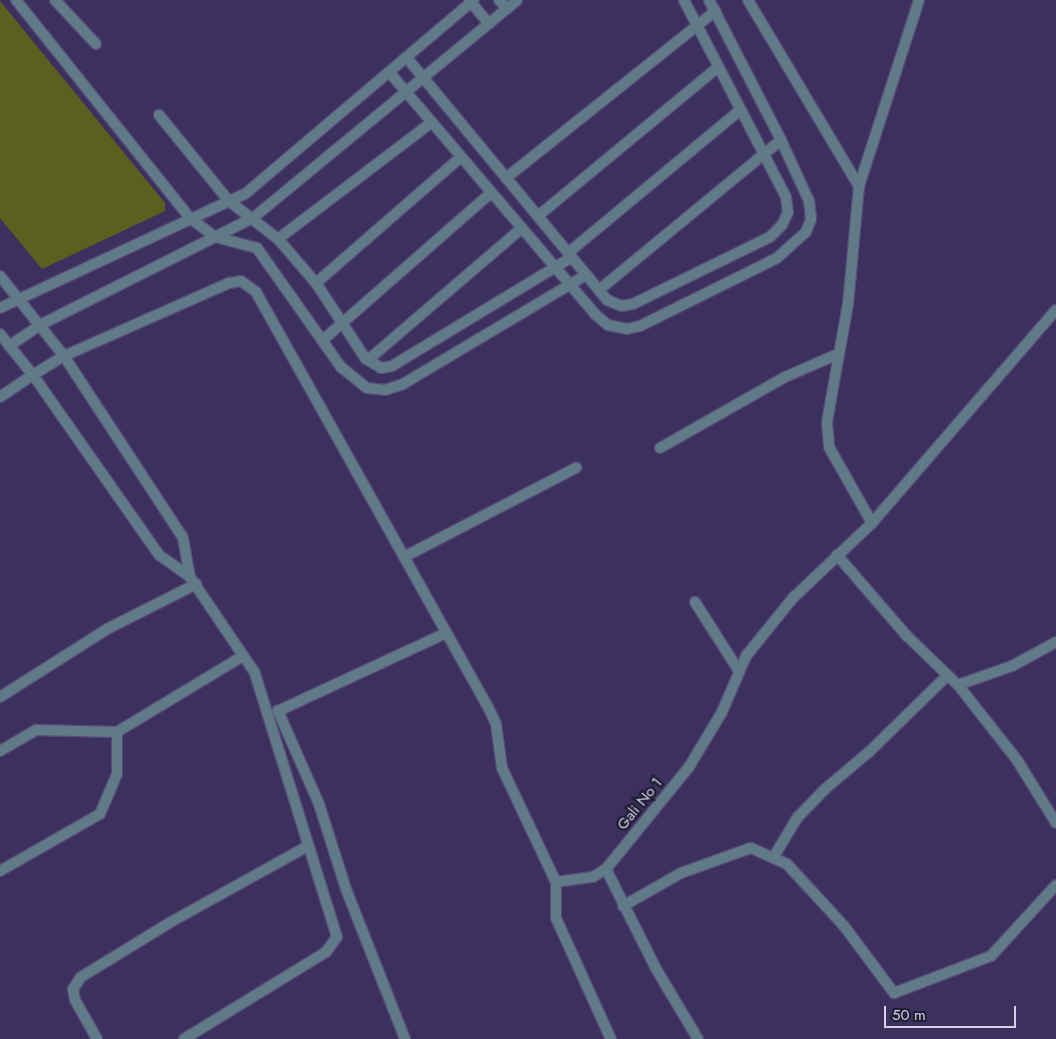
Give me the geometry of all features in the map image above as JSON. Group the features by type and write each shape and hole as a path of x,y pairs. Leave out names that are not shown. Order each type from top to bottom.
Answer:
{"street":[{"path":"16,0 190,218 215,237 256,248 353,380 367,388 385,390 404,384 586,275"},
{"path":"55,0 96,44"},
{"path":"499,0 507,9"},
{"path":"9,346 40,325 253,218 424,79 517,0"},
{"path":"407,58 608,300 622,306 633,304 770,237 782,225 788,212 786,197 684,0"},
{"path":"390,73 555,267 608,326 627,329 640,326 776,258 806,232 811,219 809,201 781,140 709,0"},
{"path":"748,0 860,186"},
{"path":"872,523 829,447 827,422 848,304 860,186 919,0"},
{"path":"0,308 228,201 262,182 471,1 489,24"},
{"path":"506,178 715,10"},
{"path":"538,216 718,67"},
{"path":"160,115 228,201 253,218 278,239 316,283 368,360 381,368 392,366 555,267 740,110"},
{"path":"278,239 432,122"},
{"path":"599,290 763,152 781,140"},
{"path":"316,283 461,157"},
{"path":"324,339 492,192"},
{"path":"368,360 522,228"},
{"path":"0,276 64,356 183,538 193,581"},
{"path":"0,397 64,356 230,283 241,282 249,285 330,422 492,715 502,768 556,882 556,918 611,1039"},
{"name":"Gali No 1","path":"556,882 593,877 606,869 689,768 722,712 746,656 793,598 872,523 1056,310"},
{"path":"0,334 33,375 159,555 193,581 255,673 337,937 326,952 184,1039"},
{"path":"660,448 785,378 838,354"},
{"path":"404,557 576,468"},
{"path":"837,555 908,636 958,685 1017,760 1056,823"},
{"path":"0,697 107,629 193,581"},
{"path":"696,602 739,671"},
{"path":"405,1039 346,889 319,804 278,710 446,633"},
{"path":"958,685 1012,666 1056,642"},
{"path":"0,750 36,730 117,732 243,656"},
{"path":"773,858 797,818 824,789 869,752 948,675"},
{"path":"0,871 100,814 117,774 117,732"},
{"path":"97,1039 75,1000 73,989 81,977 308,846"},
{"path":"623,906 681,873 751,848 787,864 844,926 894,993 991,956 1056,885"},
{"path":"606,869 623,906 698,1039"}],"green space":[{"path":"0,1 165,203 165,211 42,269 0,218"}]}
